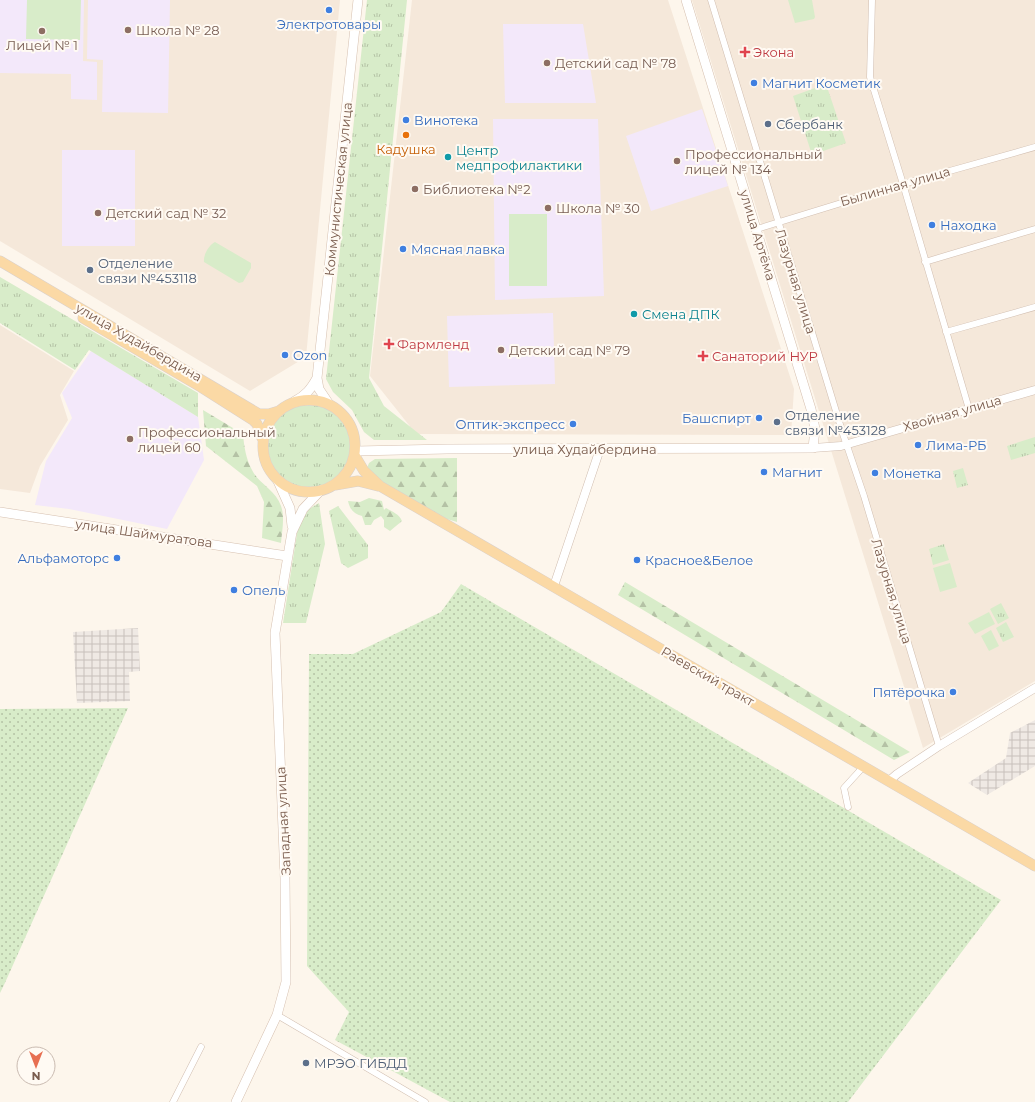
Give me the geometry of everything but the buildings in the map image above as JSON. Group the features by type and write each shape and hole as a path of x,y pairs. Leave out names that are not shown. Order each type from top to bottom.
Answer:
{"main road":[{"name":"Коммунистическая улица","path":"329,404 319,389 317,378 358,0"},
{"name":"улица Артёма","path":"686,0 811,409 815,436 814,448"},
{"name":"улица Худайбердина","path":"0,261 259,414 269,414 279,411"},
{"name":"улица Худайбердина","path":"0,269 208,391 257,424 262,438"},
{"name":"Коммунистическая улица","path":"295,401 306,394 317,378"},
{"path":"308,399 329,404 339,411 352,427 356,437 355,453 349,469 342,478 332,486 313,492 297,490 277,479 266,462 262,438 270,420 279,411 295,401 308,399"},
{"name":"улица Худайбердина","path":"355,453 600,449 814,448"},
{"name":"Раевский тракт","path":"355,453 364,471 380,486 1035,866"},
{"name":"Западная улица","path":"277,479 290,508 292,532"},
{"name":"Раевский тракт","path":"332,486 358,481 380,486"},
{"name":"Западная улица","path":"236,1102 277,1015 286,982 287,950 275,633 292,532 303,509 321,490"},
{"name":"улица Шаймуратова","path":"0,512 253,549 287,556"}],"street":[{"name":"Лазурная улица","path":"711,0 939,746"},
{"path":"872,0 870,77 969,409"},
{"name":"Былинная улица","path":"757,229 778,221 903,184 1035,147"},
{"path":"925,262 1035,229"},
{"path":"946,332 1035,307"},
{"name":"Хвойная улица","path":"814,448 831,448 847,444 1035,390"},
{"path":"554,586 600,449"},
{"path":"889,781 939,746 1035,688"},
{"path":"848,807 844,788 864,766"},
{"path":"277,1015 425,1102"},
{"path":"173,1102 201,1047"}],"shaded area":[{"path":"0,0 340,0 306,357 250,391 0,241"},
{"name":"Лицей № 1","path":"0,0 84,0 83,61 97,62 97,100 71,99 71,74 0,73"},
{"name":"Школа № 28","path":"88,0 170,0 168,113 102,112 103,60 87,59"},
{"path":"412,0 668,0 794,389 791,435 416,434 370,376"},
{"path":"692,0 1035,0 1035,681 923,748"},
{"name":"Детский сад № 78","path":"503,24 583,24 596,103 505,103"},
{"name":"Профессиональный лицей № 134","path":"702,109 728,186 651,211 626,136"},
{"name":"Школа № 30","path":"493,119 598,119 604,296 495,300"},
{"name":"Детский сад № 32","path":"62,150 135,150 135,246 62,246"},
{"name":"Детский сад № 79","path":"553,313 555,384 449,387 447,316"},
{"path":"0,325 74,371 60,395 68,420 40,466 30,493 0,489"},
{"name":"Профессиональный лицей 60","path":"91,351 198,417 204,460 167,529 69,509 35,505 46,461 72,418 62,393"},
{"path":"138,628 140,671 129,672 130,701 77,703 73,632"},
{"path":"1035,720 1035,766 987,795 968,783 1006,758 1010,733"}],"green space":[{"path":"27,0 81,0 80,40 26,39"},
{"path":"367,0 407,0 369,378 384,406 427,440 374,440 364,432 352,410 333,392 326,379"},
{"path":"788,0 812,0 815,17 814,19 795,23"},
{"path":"826,84 846,143 812,155 793,96"},
{"path":"509,214 547,214 547,286 509,286"},
{"path":"215,242 251,263 251,268 243,282 239,283 204,262 204,256 207,250"},
{"path":"0,277 198,393 198,417 89,350 75,370 0,323"},
{"path":"309,405 325,408 338,417 347,430 350,446 347,462 338,475 325,484 309,487 293,484 280,475 271,462 268,446 271,430 280,417 293,408"},
{"path":"203,410 243,434 248,461 252,470 279,500 283,519 281,543 262,538 264,502 257,486 206,446"},
{"path":"1035,437 1035,453 1011,460 1007,446"},
{"path":"457,458 457,522 447,519 381,483 367,468 369,463 375,459"},
{"path":"963,468 968,485 957,488 953,471"},
{"path":"369,498 382,501 384,510 386,508 393,512 402,521 390,531 384,527 384,520 381,516 374,520 371,525 365,525 362,516 353,511 348,501 360,502"},
{"path":"319,503 325,544 306,623 283,623 298,527 309,509"},
{"path":"338,506 368,545 368,558 348,568 341,563 329,511"},
{"path":"944,544 949,560 933,565 929,549"},
{"path":"950,563 957,587 940,592 933,568"},
{"path":"625,582 910,752 894,760 618,595"},
{"path":"461,584 1001,900 848,1102 450,1102 335,1040 349,1012 307,966 309,654 353,654 441,612"},
{"path":"1001,603 1009,618 998,624 990,609"},
{"path":"989,612 995,624 975,634 968,623"},
{"path":"1006,622 1014,637 1003,642 996,628"},
{"path":"991,630 999,646 989,651 981,636"},
{"path":"128,708 4,985 0,993 0,709"}],"place":[{"name":"Электротовары","path":"329,10"},
{"name":"Школа № 28","path":"128,30"},
{"name":"Лицей № 1","path":"42,31"},
{"name":"Экона","path":"745,52"},
{"name":"Детский сад № 78","path":"547,63"},
{"name":"Магнит Косметик","path":"754,83"},
{"name":"Винотека","path":"406,120"},
{"name":"Сбербанк","path":"768,124"},
{"name":"Кадушка","path":"406,135"},
{"name":"Центр медпрофилактики","path":"448,157"},
{"name":"Профессиональный лицей № 134","path":"677,161"},
{"name":"Библиотека №2","path":"415,189"},
{"name":"Школа № 30","path":"548,208"},
{"name":"Детский сад № 32","path":"98,213"},
{"name":"Находка","path":"932,225"},
{"name":"Мясная лавка","path":"403,249"},
{"name":"Отделение связи №453118","path":"90,270"},
{"name":"Смена ДПК","path":"634,314"},
{"name":"Фармленд","path":"389,344"},
{"name":"Детский сад № 79","path":"501,350"},
{"name":"Ozon","path":"285,355"},
{"name":"Санаторий НУР","path":"703,356"},
{"name":"Башспирт","path":"759,418"},
{"name":"Отделение связи №453128","path":"777,422"},
{"name":"Оптик-экспресс","path":"573,424"},
{"name":"Профессиональный лицей 60","path":"130,439"},
{"name":"Лима-РБ","path":"918,445"},
{"name":"Магнит","path":"764,472"},
{"name":"Монетка","path":"875,473"},
{"name":"Альфамоторс","path":"117,558"},
{"name":"Красное&Белое","path":"637,560"},
{"name":"Опель","path":"234,590"},
{"name":"Пятёрочка","path":"953,692"},
{"name":"МРЭО ГИБДД","path":"306,1063"}]}
